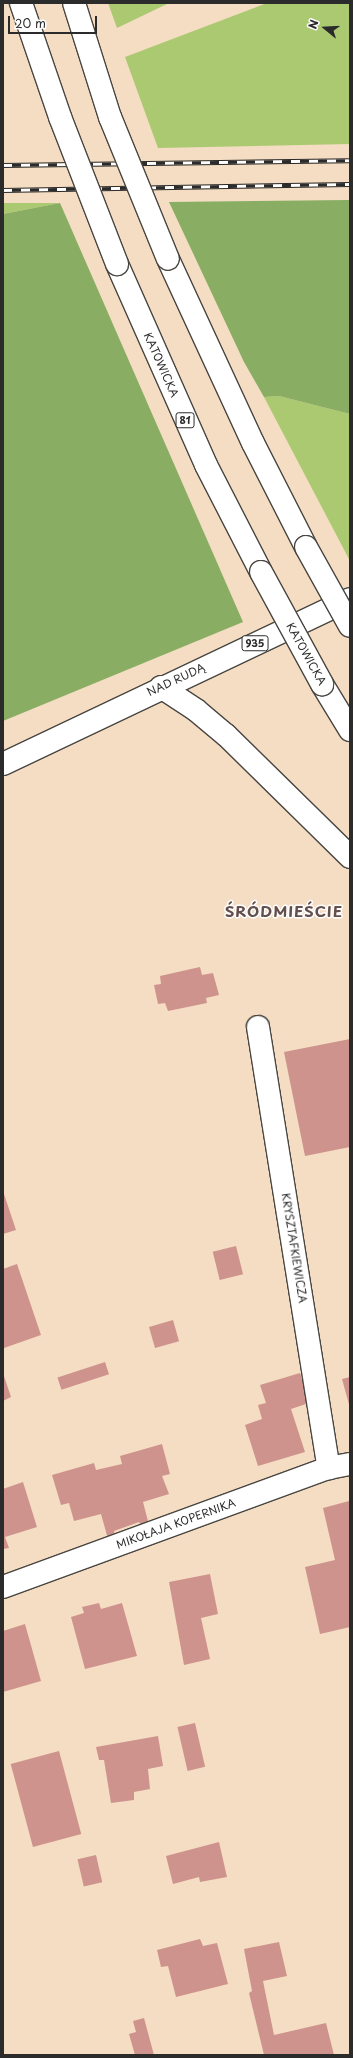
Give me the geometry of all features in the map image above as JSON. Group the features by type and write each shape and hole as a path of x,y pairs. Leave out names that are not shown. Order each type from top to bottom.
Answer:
{"main road":[{"name":"KATOWICKA","path":"21,3 60,117 117,264 203,458 261,572 322,684 350,730"},
{"path":"74,3 110,117 168,259 253,444 306,547 350,626"},
{"name":"NAD RUDĄ","path":"3,764 161,687 350,599"},
{"path":"161,687 196,710 226,735 350,857"},
{"name":"KRYSZTAFKIEWICZA","path":"258,1027 340,1466"},
{"name":"MIKOŁAJA KOPERNIKA","path":"3,1587 340,1466"}],"green space":[{"path":"108,3 169,3 117,28"},
{"path":"267,3 350,3 350,144 158,148 125,57"},
{"path":"350,200 350,414 279,396 264,397 244,362 169,202"},
{"path":"3,203 60,203 3,214"},
{"path":"60,203 243,622 3,721 3,214"},
{"path":"279,396 350,414 350,561 264,397"}],"building":[{"path":"200,967 202,975 213,973 219,995 206,998 207,1003 168,1011 165,1003 158,1004 154,985 161,984 160,976"},
{"path":"350,1039 350,1147 305,1156 284,1052"},
{"path":"3,1191 16,1230 3,1234"},
{"path":"236,1246 243,1274 220,1280 213,1252"},
{"path":"17,1264 41,1335 4,1348 3,1269"},
{"path":"173,1320 179,1341 155,1348 149,1327"},
{"path":"105,1362 109,1374 61,1390 57,1377"},
{"path":"3,1373 11,1397 3,1401"},
{"path":"300,1373 309,1403 291,1409 305,1452 258,1466 245,1425 262,1419 258,1405 266,1403 260,1385"},
{"path":"350,1377 350,1408 342,1379"},
{"path":"162,1444 170,1474 162,1476 169,1494 143,1502 149,1525 142,1528 139,1522 114,1531 115,1536 108,1539 101,1514 74,1521 69,1503 61,1505 52,1475 94,1463 96,1470 122,1464 120,1456"},
{"path":"23,1482 37,1527 5,1537 9,1548 3,1549 3,1489"},
{"path":"349,1501 350,1627 320,1634 305,1567 335,1560 323,1508"},
{"path":"210,1574 218,1614 201,1618 210,1659 184,1665 169,1582"},
{"path":"99,1603 101,1609 122,1603 137,1656 85,1669 71,1617 84,1613 82,1607"},
{"path":"25,1624 41,1681 3,1692 3,1631"},
{"path":"195,1723 205,1767 188,1771 177,1727"},
{"path":"158,1736 163,1766 148,1769 150,1789 134,1792 134,1800 111,1803 104,1760 99,1760 96,1747"},
{"path":"59,1751 81,1834 33,1847 11,1764"},
{"path":"219,1842 227,1877 200,1882 199,1877 173,1884 166,1856"},
{"path":"96,1855 102,1882 84,1887 77,1859"},
{"path":"200,1939 203,1946 217,1943 228,1984 176,1997 168,1966 161,1967 157,1950"},
{"path":"279,1942 287,1976 263,1981 274,2035 326,2023 334,2055 264,2055 249,1993 252,1991 244,1949"},
{"path":"144,2018 154,2055 135,2055 129,2034 136,2032 133,2021"}],"railway":[{"path":"3,165 350,160"},
{"path":"3,190 350,184"}],"district":[{"name":"ŚRÓDMIEŚCIE","path":"284,911"}]}
